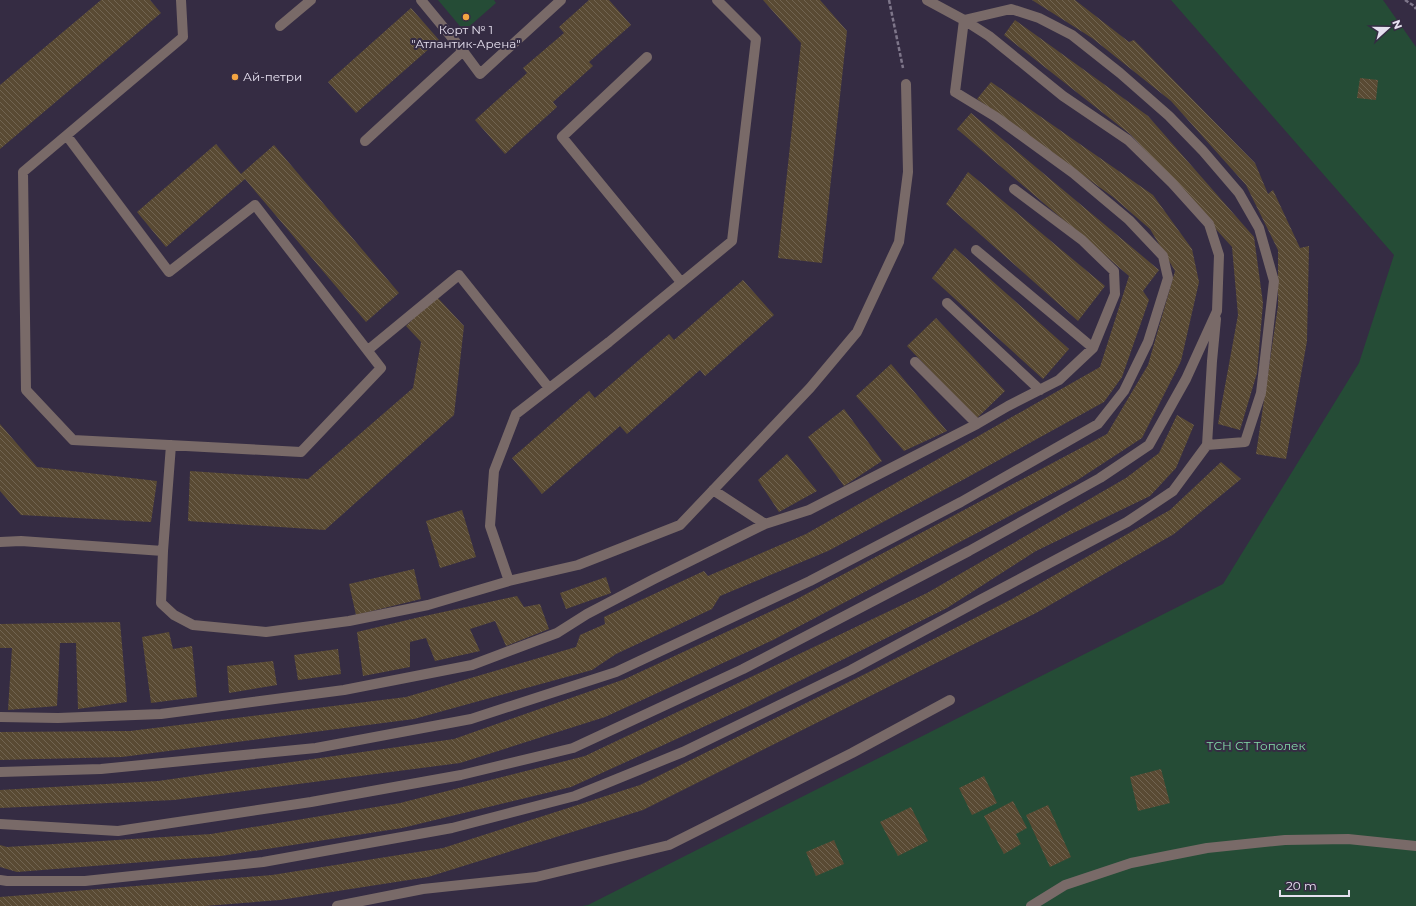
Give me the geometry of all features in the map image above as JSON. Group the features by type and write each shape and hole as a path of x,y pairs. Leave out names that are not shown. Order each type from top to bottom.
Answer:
{"lane":[{"path":"67,136 169,272 255,205 368,350 381,368 301,452 73,440 26,390 24,172 183,37 181,0"},
{"path":"280,26 311,0"},
{"path":"421,0 480,74 561,0"},
{"path":"509,581 490,526 494,471 516,414 609,342 732,241 756,39 717,0"},
{"path":"0,880 85,881 263,862 452,828 574,796 683,752 850,670 1127,522 1173,491 1207,445 1219,255 1209,224 1172,183 1128,140 1063,96 989,36 964,20 927,0"},
{"path":"964,20 1012,10 1039,18 1072,35 1120,73 1169,116 1203,151 1239,193 1259,228 1274,281 1261,393 1245,442 1207,445"},
{"path":"0,772 101,769 316,748 471,719 616,672 810,581 961,502 1098,424 1124,391 1148,342 1168,278 1162,256 1130,220 1073,173 996,117 955,92 964,20"},
{"path":"365,141 463,51"},
{"path":"647,57 562,137 681,282"},
{"path":"171,445 163,551 161,603 174,615 193,625 266,632 349,621 428,605 509,581 578,565 680,525 810,388 857,332 899,242 908,172 906,84"},
{"path":"0,717 58,718 162,714 344,690 472,665 557,633 587,614 765,524 809,510 977,424 1008,406 1059,380 1093,348 1115,294 1114,271 1082,240 1014,189"},
{"path":"976,250 1093,348"},
{"path":"368,350 459,275 549,388"},
{"path":"947,303 1040,390"},
{"path":"0,824 118,831 311,802 461,775 573,748 743,669 969,551 1100,478 1149,445 1186,379 1216,311"},
{"path":"915,362 977,424"},
{"path":"713,490 765,524"},
{"path":"0,542 21,541 163,551"},
{"path":"337,906 423,889 536,877 669,845 845,757 950,700"},
{"path":"1031,906 1065,885 1131,863 1207,848 1285,840 1348,839 1416,846"}],"path":[{"path":"889,0 906,84"},
{"path":"1405,0 1416,9"}],"green space":[{"name":"Корт № 1 \"Атлантик-Арена\"","path":"438,0 494,0 496,3 464,31"},
{"name":"ТСН СТ Тополек","path":"1171,0 1383,0 1416,47 1416,906 582,906 588,905 1223,584 1359,363 1394,255"}],"building":[{"path":"101,0 150,0 161,13 0,149 0,85"},
{"path":"589,0 609,0 631,25 589,62 593,66 553,102 557,107 505,154 475,120 527,73 523,68 564,33 559,27"},
{"path":"763,0 820,0 847,31 822,263 778,258 801,43"},
{"path":"1032,0 1075,0 1129,42 1134,40 1255,163 1268,194 1273,190 1300,248 1309,246 1307,341 1286,459 1256,454 1278,306 1278,250 1246,185 1171,101 1092,38"},
{"path":"411,8 439,40 356,113 328,82"},
{"path":"1015,20 1148,116 1254,237 1263,303 1257,373 1240,430 1218,424 1238,315 1232,247 1131,135 1004,35"},
{"path":"1360,78 1378,80 1376,100 1357,98"},
{"path":"991,82 1153,195 1192,249 1199,282 1181,361 1142,438 1076,481 773,640 605,717 460,763 174,800 0,808 0,790 158,781 454,739 625,679 793,601 1107,434 1148,365 1175,271 1150,229 1113,197 977,99"},
{"path":"971,113 1159,270 1143,291 1149,300 1122,377 1104,402 959,482 828,551 720,596 712,609 616,654 592,670 414,719 122,757 0,760 0,732 130,731 406,697 576,647 580,635 605,624 604,617 704,571 708,576 806,534 1100,367 1129,276 957,129"},
{"path":"216,144 241,174 274,145 399,293 366,322 245,179 166,247 137,212"},
{"path":"968,172 1105,286 1078,321 946,204"},
{"path":"955,248 1069,349 1043,379 932,278"},
{"path":"743,280 774,315 705,376 700,370 627,434 620,426 542,494 512,458 589,391 595,398 669,334 674,340"},
{"path":"436,296 464,326 454,415 325,530 188,521 190,471 308,479 413,388 421,342 406,326"},
{"path":"936,318 1005,391 976,419 907,346"},
{"path":"891,364 947,431 904,451 856,396"},
{"path":"844,409 882,461 844,486 808,437"},
{"path":"1177,415 1194,425 1176,468 1150,496 1036,551 947,608 747,707 571,787 402,828 221,856 17,872 0,867 0,845 7,847 211,834 400,803 585,756 927,593 1126,478 1159,453"},
{"path":"0,424 37,467 157,481 151,522 21,515 0,491"},
{"path":"787,454 817,491 779,512 758,480"},
{"path":"1221,462 1241,479 1174,534 1036,613 643,810 428,877 280,900 205,906 0,906 0,897 272,875 443,848 640,785 869,672 1012,599 1170,510"},
{"path":"462,510 476,557 440,568 426,521"},
{"path":"414,569 421,599 356,615 349,584"},
{"path":"606,577 611,593 566,609 560,593"},
{"path":"517,596 524,607 540,604 549,629 506,646 495,621 470,629 480,651 435,661 426,638 410,642 410,667 363,676 357,632"},
{"path":"120,622 127,702 78,709 76,643 60,643 57,706 8,710 12,648 0,648 0,624"},
{"path":"169,632 173,649 192,646 197,697 151,703 142,637"},
{"path":"338,649 341,674 298,680 294,655"},
{"path":"273,661 277,685 229,693 227,666"},
{"path":"1161,769 1170,803 1138,811 1130,777"},
{"path":"984,776 997,803 972,815 959,788"},
{"path":"1013,801 1027,828 1016,834 1021,844 1004,854 984,816"},
{"path":"1048,805 1071,857 1050,867 1026,815"},
{"path":"911,807 928,841 898,856 880,822"},
{"path":"834,840 844,864 816,876 806,852"}],"place":[{"name":"Корт № 1 \"Атлантик-Арена\"","path":"466,17"},
{"name":"Ай-петри","path":"235,77"}]}
